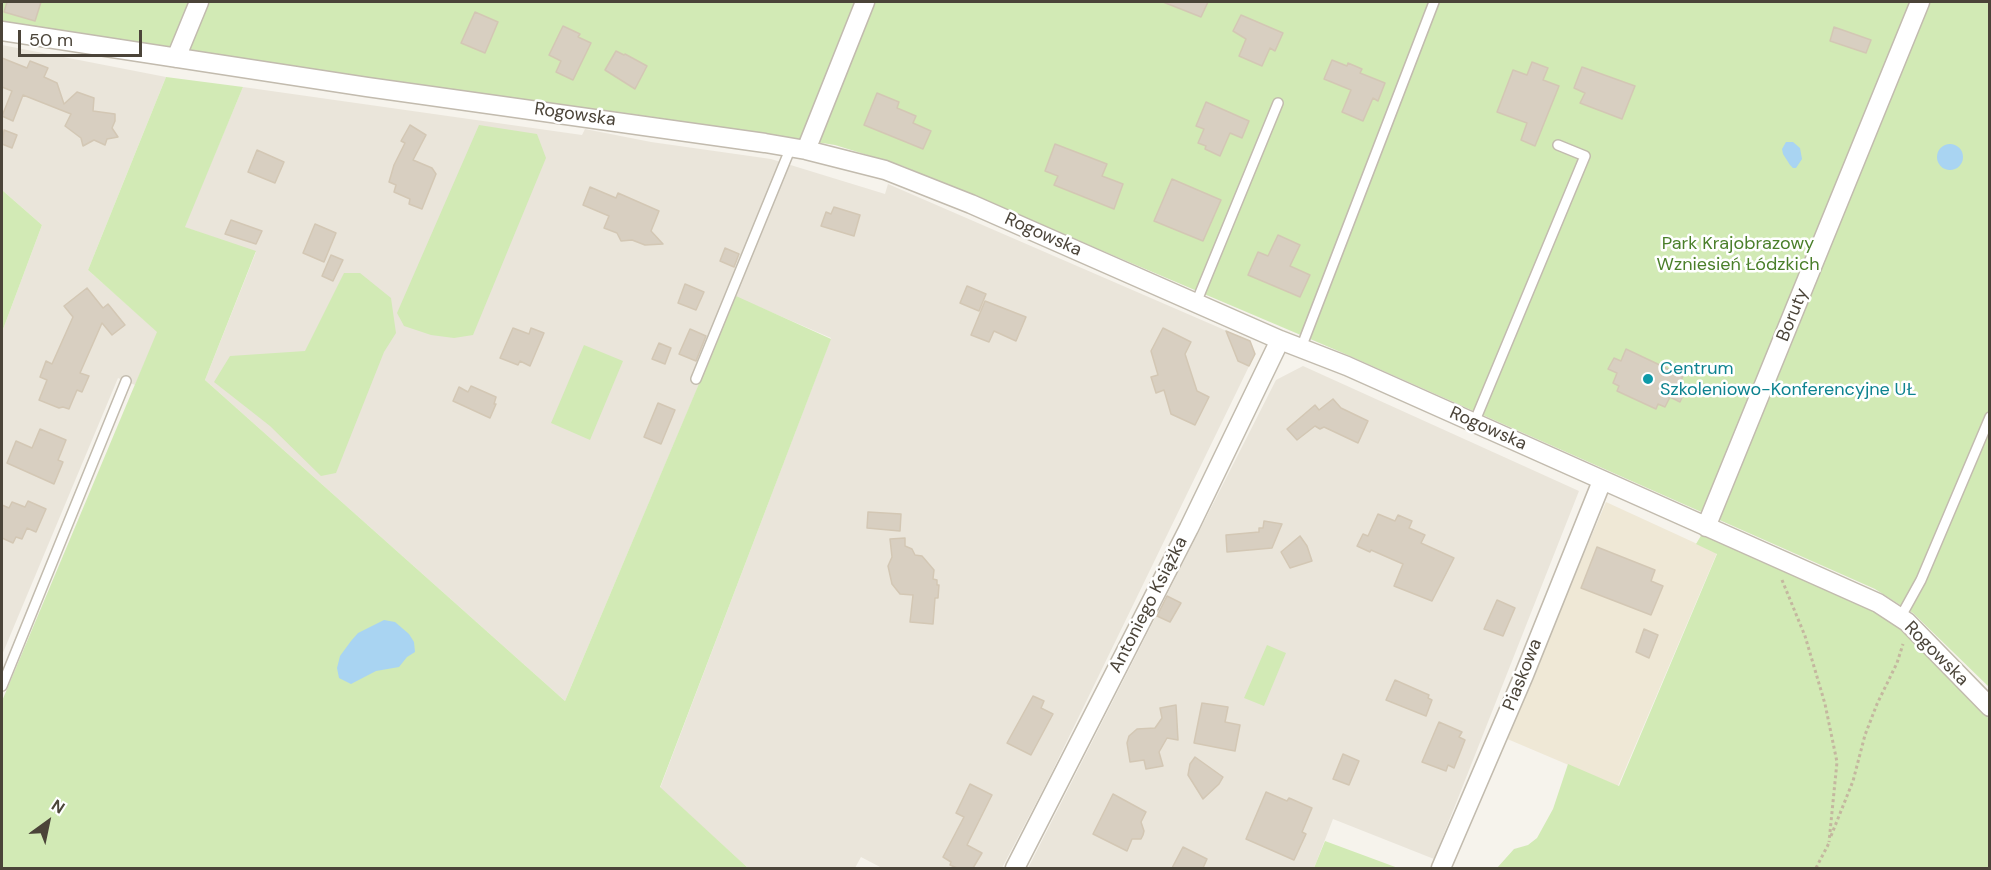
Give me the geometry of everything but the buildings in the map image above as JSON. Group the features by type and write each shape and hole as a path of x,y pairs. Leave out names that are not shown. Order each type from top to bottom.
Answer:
{"street":[{"path":"176,58 199,2"},
{"path":"798,149 865,2"},
{"name":"Boruty","path":"1707,528 1920,2"},
{"name":"Rogowska","path":"2,31 798,149 885,170 941,192 1474,423 1878,603 1905,621 1989,707"},
{"name":"Antoniego Książka","path":"1015,868 1189,528 1280,340"},
{"name":"Piaskowa","path":"1441,868 1524,675 1602,481"}],"lane":[{"path":"1301,348 1434,2"},
{"path":"1196,303 1278,103"},
{"path":"1474,423 1585,156 1558,145"},
{"path":"696,379 798,149"},
{"path":"2,686 126,381"},
{"path":"1905,621 1989,417"}],"path":[{"path":"1778,558 1782,580 1805,636 1825,704 1837,762 1829,842"},
{"path":"1816,868 1853,781 1865,735 1877,704 1897,663 1905,621"}],"shaded area":[{"path":"2,45 166,77 88,270 158,332 135,385 118,378 2,655 2,332 42,225 2,190"},
{"path":"243,87 582,135 585,129 651,142 771,159 885,194 888,184 1250,341 1255,354 1048,780 1002,868 882,868 861,857 855,868 748,868 660,788 831,338 736,297 565,701 205,380 256,252 184,227"},
{"path":"1303,366 1579,491 1434,859 1333,819 1314,868 1028,868 1276,380"},
{"path":"1606,502 1717,553 1618,786 1505,738"}],"green space":[{"name":"Park Krajobrazowy Wzniesień Łódzkich","path":"2,2 1989,2 1989,687 1913,613 1875,589 1343,353 903,166 835,145 653,117 264,64 2,23"},
{"path":"166,77 243,87 185,227 256,251 205,380 565,701 736,296 831,339 660,787 748,868 2,868 2,701 157,332 88,270"},
{"path":"479,125 537,134 546,158 473,335 454,338 431,335 404,326 397,313"},
{"path":"2,190 42,225 2,332"},
{"path":"344,273 360,273 391,298 396,333 384,352 336,473 321,476 270,426 214,382 230,356 305,351"},
{"path":"584,345 623,361 590,440 551,423"},
{"path":"1702,534 1873,610 1897,626 1961,686 1989,719 1989,868 1497,868 1514,849 1528,845 1537,838 1553,809 1568,764 1619,786 1717,554 1696,544"},
{"path":"1267,645 1286,653 1264,706 1244,698"},
{"path":"1325,841 1398,868 1314,868"}],"water":[{"path":"1786,142 1793,142 1800,148 1802,159 1796,168 1790,165 1783,154 1782,149"},
{"path":"1950,144 1960,147 1963,157 1960,167 1950,170 1940,167 1937,157 1940,147"},
{"path":"384,620 395,622 409,634 414,642 415,652 407,657 399,667 376,671 351,684 339,678 337,668 340,656 351,641 358,633"}],"place":[{"name":"Centrum Szkoleniowo-Konferencyjne UŁ","path":"1648,379"}]}
